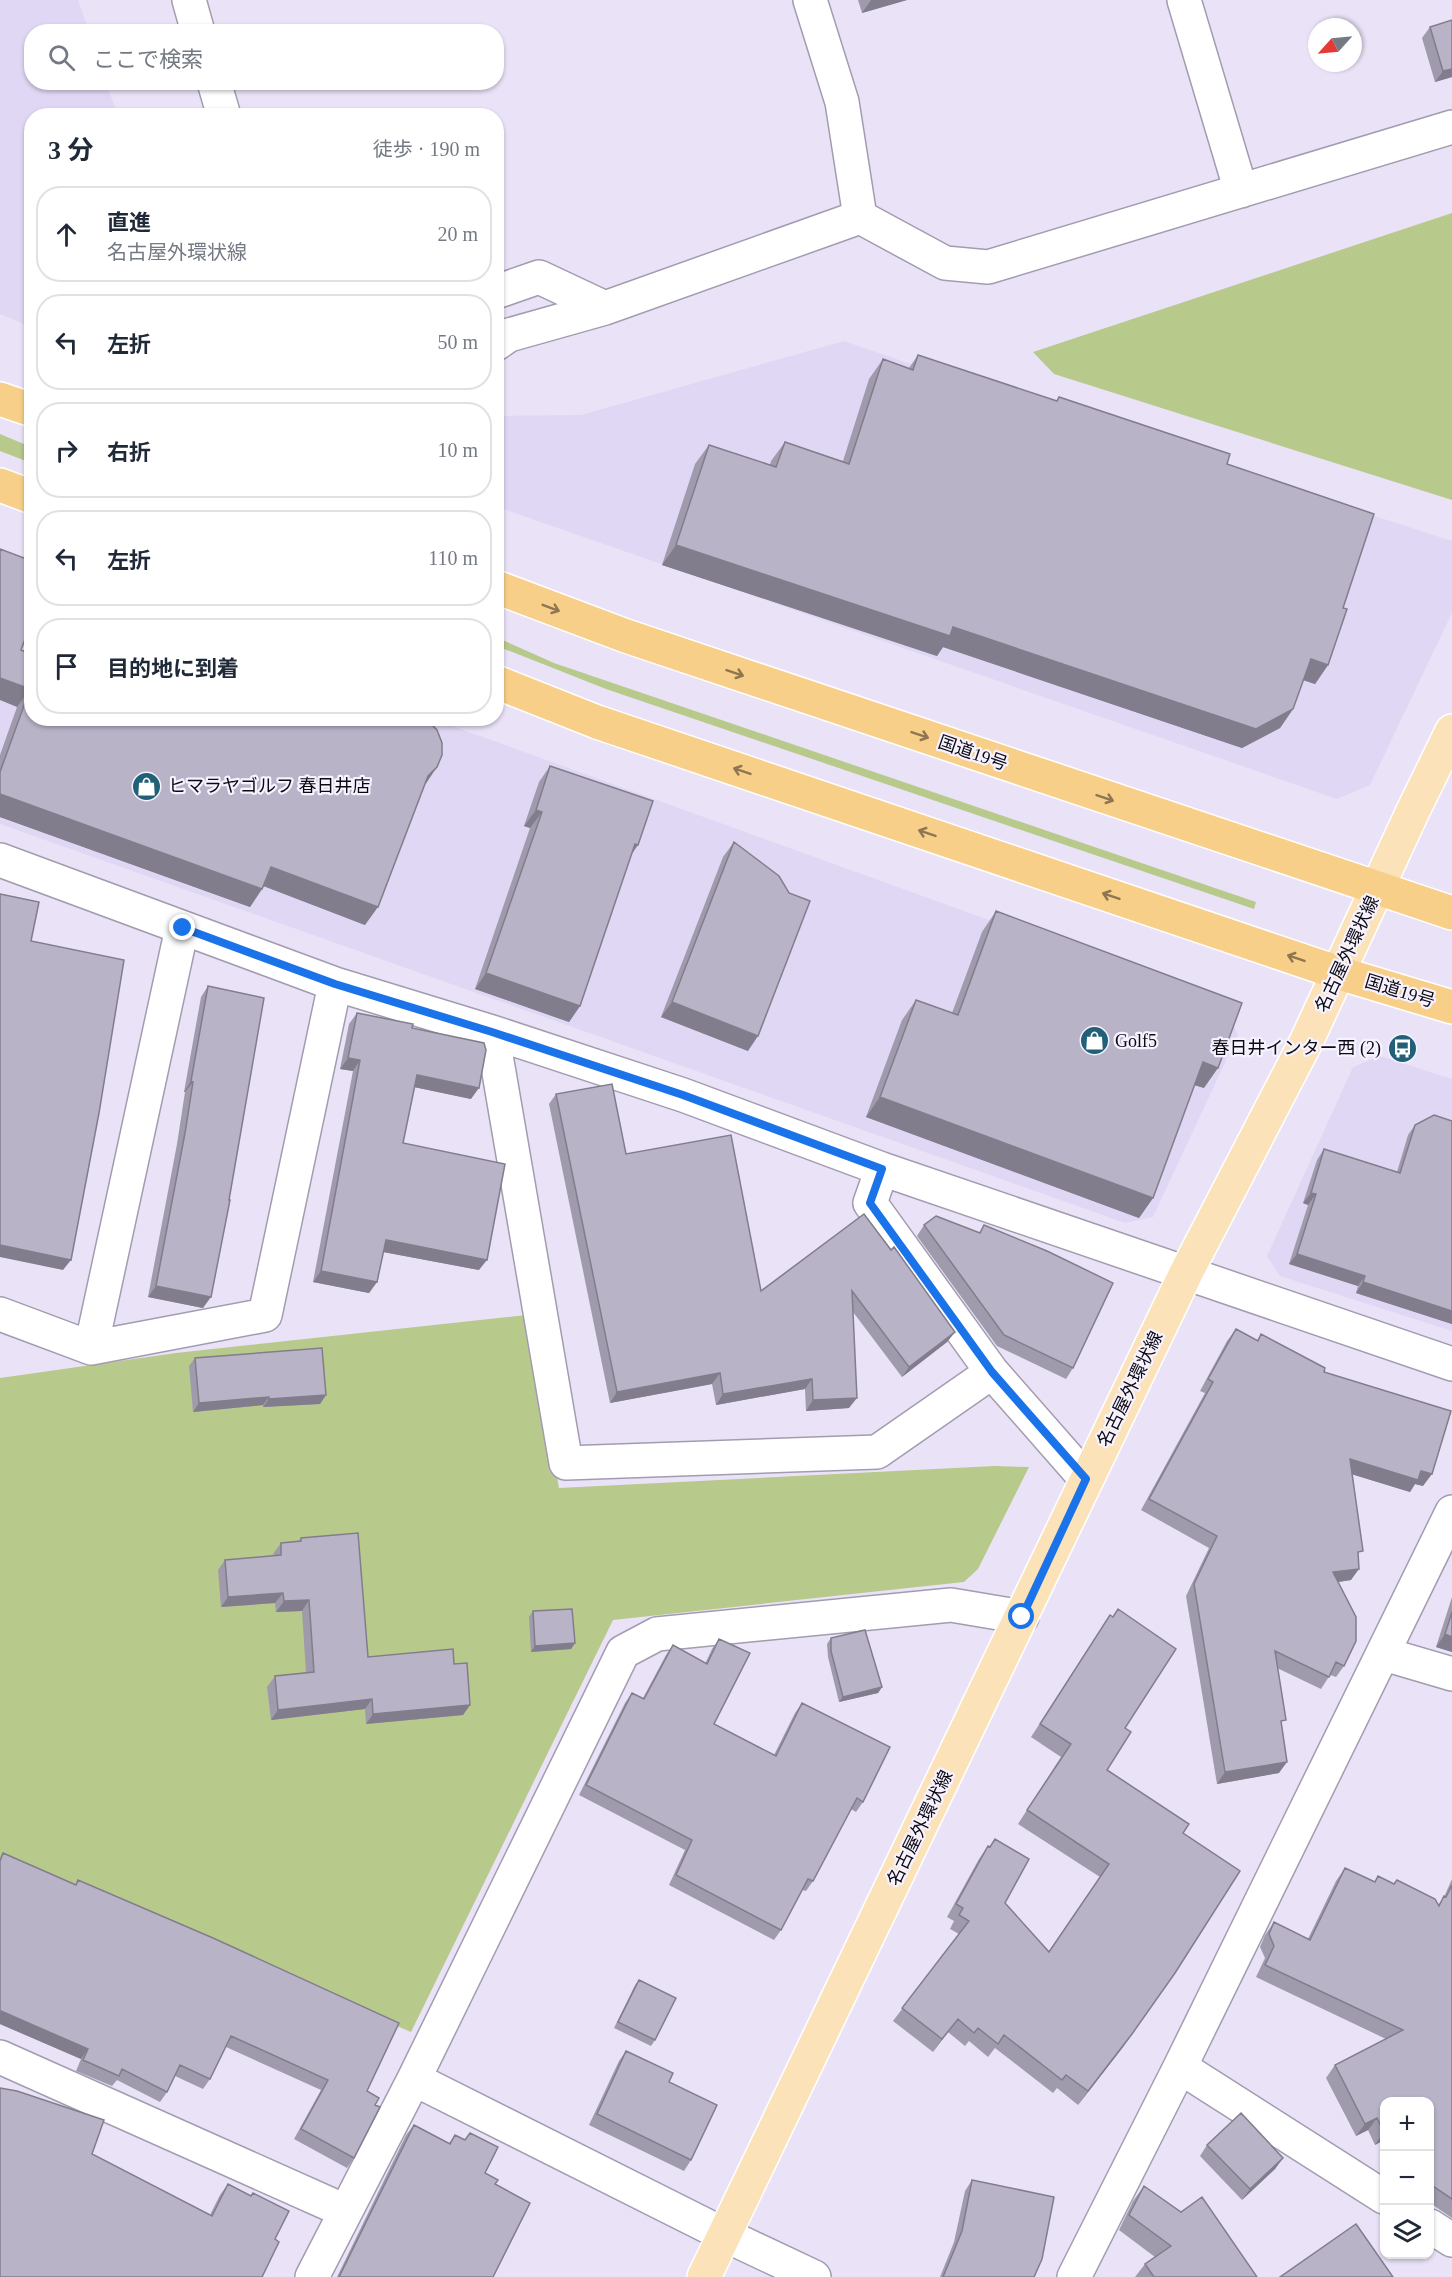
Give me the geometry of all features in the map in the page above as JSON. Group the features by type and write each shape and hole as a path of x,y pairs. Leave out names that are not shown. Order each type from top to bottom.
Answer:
{"highway":[{"path":"0,399 24,408"},
{"path":"0,484 24,494"},
{"name":"国道19号","path":"504,590 626,636 1452,913"},
{"name":"国道19号","path":"504,685 597,722 1339,973 1452,1007"}],"main road":[{"name":"名古屋外環状線","path":"704,2277 1186,1273 1307,1040 1452,731"}],"street":[{"path":"189,0 196,24"},
{"path":"810,0 842,102 860,217"},
{"path":"1184,0 1241,191"},
{"path":"216,90 222,108"},
{"path":"504,338 509,335 605,308 860,217 945,263 988,267 1452,127"},
{"path":"504,289 539,277 605,308"},
{"path":"0,860 335,984 492,1032 683,1095 882,1169 1452,1364"},
{"path":"91,1348 183,928"},
{"path":"0,1314 91,1348 265,1315 335,984"},
{"path":"492,1032 566,1463 877,1452 992,1372"},
{"path":"882,1169 870,1203 992,1372 1086,1479"},
{"path":"1074,2277 1180,2067 1452,1512"},
{"path":"312,2277 414,2079 623,1652 657,1634 951,1605 1022,1617"},
{"path":"1384,1654 1452,1674"},
{"path":"0,2057 345,2211"},
{"path":"1180,2067 1380,2194"},
{"path":"414,2079 724,2235 814,2277"},
{"path":"1434,2229 1452,2240"}],"shaded area":[{"path":"0,0 78,0 87,24 24,24 24,90 109,90 115,108 24,108 24,324 0,314"},
{"path":"844,341 1024,403 1452,541 1452,613 1370,785 1337,799 504,509 504,416 581,415"},
{"path":"0,562 24,571 24,726 452,726 1224,1005 1238,1035 1153,1217 1125,1223 0,824"},
{"path":"1380,1056 1452,1079 1452,1331 1280,1276 1267,1256 1353,1067"}],"green space":[{"path":"1452,213 1452,500 1054,374 1033,352"},
{"path":"0,434 24,444 24,460 0,451"},
{"path":"504,641 554,663 1256,902 1254,909 606,689 504,649"},
{"path":"527,1315 559,1488 994,1466 1029,1467 978,1569 964,1582 613,1620 411,2032 0,1857 0,1378 176,1353"}],"building":[{"path":"1452,20 1452,69 1443,71 1430,27"},
{"path":"918,355 1057,401 1059,397 1230,454 1227,464 1374,514 1343,608 1347,609 1328,665 1311,659 1293,709 1256,729 953,627 950,636 676,545 709,445 776,467 785,442 849,464 883,359 913,370"},
{"path":"0,549 24,558 24,642 21,650 24,651 24,687 0,678"},
{"path":"24,706 24,726 433,726 442,743 442,755 437,767 428,776 378,907 271,867 262,889 0,794 0,772"},
{"path":"550,766 653,801 638,845 635,844 580,1006 486,973 542,812 536,810"},
{"path":"734,842 779,876 789,893 810,901 758,1036 672,1002"},
{"path":"0,894 39,902 31,941 124,960 99,1113 71,1260 0,1245"},
{"path":"996,911 1242,1003 1218,1068 1203,1062 1153,1198 880,1097 916,1000 958,1015"},
{"path":"208,986 264,998 211,1297 156,1286 185,1133 193,1082 191,1081"},
{"path":"357,1013 413,1024 412,1028 484,1043 486,1050 479,1088 417,1075 403,1143 505,1164 487,1260 386,1240 377,1282 321,1271 360,1060 348,1058"},
{"path":"612,1084 626,1154 731,1135 761,1291 864,1214 891,1250 894,1247 955,1332 909,1367 852,1291 857,1398 813,1400 812,1379 723,1394 720,1373 617,1392 556,1094"},
{"path":"1434,1115 1452,1121 1452,1311 1363,1282 1365,1276 1297,1254 1316,1194 1311,1193 1324,1149 1400,1173 1415,1125"},
{"path":"936,1216 980,1233 984,1225 1047,1251 1113,1283 1073,1368 1004,1335 924,1225"},
{"path":"1236,1329 1258,1341 1261,1334 1325,1368 1324,1372 1451,1411 1432,1474 1421,1471 1418,1480 1350,1459 1363,1551 1358,1552 1359,1569 1333,1572 1356,1617 1356,1641 1344,1666 1336,1662 1329,1677 1275,1651 1286,1720 1281,1721 1287,1762 1225,1772 1194,1584 1217,1536 1149,1499 1213,1382 1208,1379"},
{"path":"322,1348 326,1395 199,1403 195,1358"},
{"path":"358,1533 368,1657 453,1649 454,1664 467,1663 470,1705 373,1714 372,1699 278,1710 275,1676 314,1672 309,1600 284,1601 283,1593 228,1597 225,1560 281,1555 281,1543 301,1541 301,1538"},
{"path":"572,1609 575,1643 535,1646 533,1611"},
{"path":"1118,1609 1176,1649 1125,1728 1131,1732 1107,1770 1189,1824 1183,1833 1240,1871 1175,1973 1088,2091 1066,2075 1062,2080 1004,2035 998,2044 978,2028 974,2033 958,2019 942,2039 902,2008 969,1921 959,1915 963,1908 956,1904 988,1846 990,1847 995,1839 1029,1859 1005,1903 1049,1952 1109,1864 1027,1810 1071,1744 1040,1724 1110,1615 1113,1617"},
{"path":"1452,1612 1452,1637 1445,1634"},
{"path":"865,1630 882,1687 843,1697 831,1651 831,1638"},
{"path":"719,1639 750,1653 714,1724 776,1756 802,1703 890,1747 863,1802 857,1798 813,1881 808,1879 781,1930 676,1875 692,1840 586,1785 632,1693 644,1699 673,1645 707,1664"},
{"path":"3,1853 76,1885 78,1880 213,1938 399,2023 367,2091 379,2098 375,2105 380,2107 354,2158 301,2129 328,2080 231,2036 210,2079 180,2065 167,2092 122,2069 119,2076 83,2060 88,2049 0,2011 0,1861"},
{"path":"1345,1868 1375,1882 1378,1876 1394,1884 1397,1880 1435,1899 1439,1906 1452,1885 1452,2199 1434,2187 1434,2097 1380,2097 1380,2124 1377,2118 1365,2124 1335,2065 1403,2030 1265,1965 1274,1946 1269,1934 1274,1922 1310,1940"},
{"path":"639,1980 676,1998 655,2040 618,2022"},
{"path":"626,2051 673,2073 669,2082 717,2105 691,2160 597,2114"},
{"path":"0,2088 17,2091 104,2120 92,2154 212,2216 228,2184 251,2196 253,2193 289,2211 275,2239 279,2242 262,2277 0,2277"},
{"path":"1241,2113 1283,2158 1250,2189 1207,2145"},
{"path":"414,2125 450,2144 455,2135 465,2140 470,2133 498,2147 485,2173 498,2180 495,2184 530,2203 493,2277 339,2277"},
{"path":"972,2180 1054,2197 1042,2259 1034,2277 943,2277 962,2231"},
{"path":"1144,2186 1181,2212 1202,2197 1257,2277 1154,2277 1145,2264 1171,2246 1129,2215"},
{"path":"1356,2224 1393,2277 1280,2277"}],"place":[{"name":"ヒマラヤゴルフ 春日井店","path":"147,786"},
{"name":"Golf5","path":"1094,1041"},
{"name":"春日井インター西 (2)","path":"1402,1048"}],"route":[{"path":"183,928 335,984 492,1032 683,1095 882,1169 870,1203 992,1372 1086,1479 1022,1617"}]}
